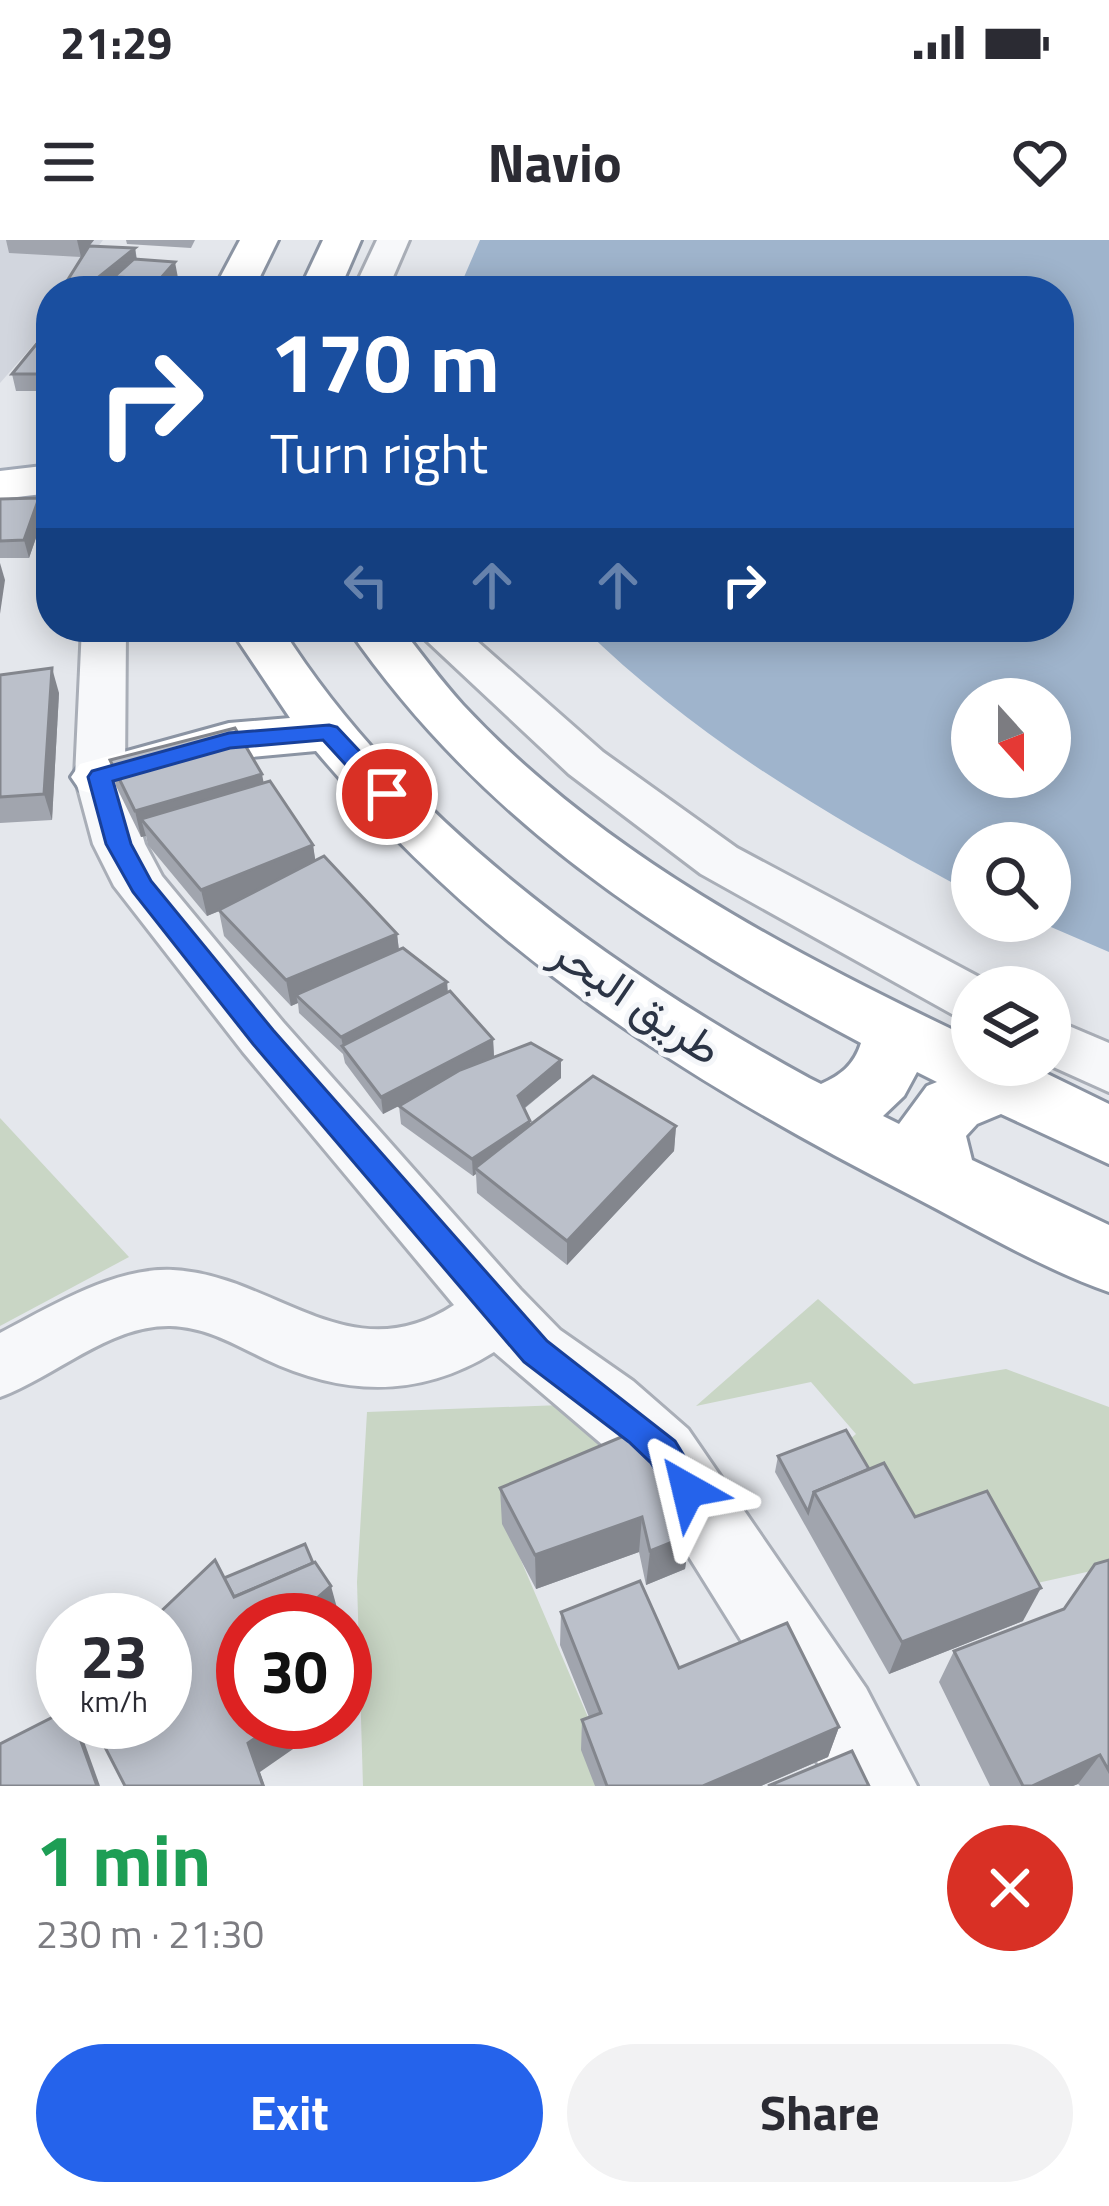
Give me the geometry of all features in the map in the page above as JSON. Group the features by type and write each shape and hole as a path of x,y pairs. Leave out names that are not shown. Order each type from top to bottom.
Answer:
{"main road":[{"path":"241,276 259,240"},
{"path":"326,276 342,240"},
{"path":"0,485 36,481"},
{"path":"0,497 36,499"},
{"name":"طريق البحر","path":"265,642 329,732 415,826 508,910 679,1035 818,1114 1109,1260"},
{"path":"384,642 433,706 502,778 615,870 734,944 898,1032 951,1044"},
{"path":"100,760 130,743 206,726 243,710 289,680"},
{"path":"100,760 329,732"},
{"path":"818,1114 845,1105 886,1075 898,1032"},
{"path":"940,1176 930,1131 940,1114 987,1086"},
{"path":"1054,1086 1109,1136"}],"street":[{"path":"377,276 393,240"},
{"path":"104,642 100,760 118,844 142,886 263,1037 536,1352 609,1403 663,1452 838,1716 876,1786"},
{"path":"451,642 586,763 701,848 951,987"},
{"path":"1071,1066 1109,1069"},
{"path":"0,1366 148,1299 207,1303 334,1359 358,1363 431,1351 469,1332 497,1309"}],"shaded area":[{"path":"0,240 103,240 76,276 36,276 36,341 0,383"}],"green space":[{"path":"0,1118 129,1257 0,1326"},
{"path":"818,1299 914,1384 1006,1369 1109,1407 1109,1567 1006,1590 902,1551 842,1446 856,1434 811,1382 696,1406"},
{"path":"562,1405 635,1467 505,1523 599,1743 595,1786 363,1786 362,1749 372,1749 372,1593 357,1593 357,1582 367,1412"}],"water":[{"path":"480,240 1109,240 1109,952 1071,936 1071,822 951,822 951,881 763,771 670,704 598,642 1074,642 1074,276 464,276"}],"building":[{"path":"89,246 135,248 100,276 70,276"},
{"path":"134,259 175,262 163,276 115,276"},
{"path":"36,345 36,374 12,374"},
{"path":"36,498 24,540 0,541 0,499"},
{"path":"52,668 44,794 0,797 0,675"},
{"path":"235,728 262,774 135,811 110,760"},
{"path":"270,781 313,845 201,890 141,819"},
{"path":"324,856 397,934 286,980 219,910"},
{"path":"403,948 447,982 341,1037 296,995"},
{"path":"450,991 493,1039 381,1097 342,1046"},
{"path":"531,1043 561,1060 518,1096 530,1121 472,1159 399,1106 460,1070"},
{"path":"593,1076 676,1126 567,1241 475,1168"},
{"path":"638,1430 690,1535 650,1551 642,1517 535,1555 500,1488"},
{"path":"846,1430 869,1469 814,1492 808,1512 778,1456"},
{"path":"884,1463 915,1517 987,1491 1041,1588 902,1642 814,1492"},
{"path":"305,1544 313,1563 243,1593 232,1593 224,1578"},
{"path":"215,1560 232,1593 216,1593 216,1749 250,1749 263,1786 125,1786 106,1749 192,1749 192,1593 180,1593"},
{"path":"1109,1560 1109,1771 1100,1755 1023,1786 954,1651 1064,1609 1095,1564"},
{"path":"315,1562 331,1586 323,1593 243,1593"},
{"path":"640,1581 679,1668 787,1623 839,1727 703,1786 607,1786 582,1720 601,1713 561,1612"},
{"path":"36,1726 36,1749 84,1749 97,1786 0,1786 0,1744"},
{"path":"852,1751 869,1786 768,1786"}],"route":[{"path":"387,794 329,732 229,741 100,777 118,844 142,886 263,1037 536,1352 566,1370 641,1432 663,1452 688,1490"}]}
